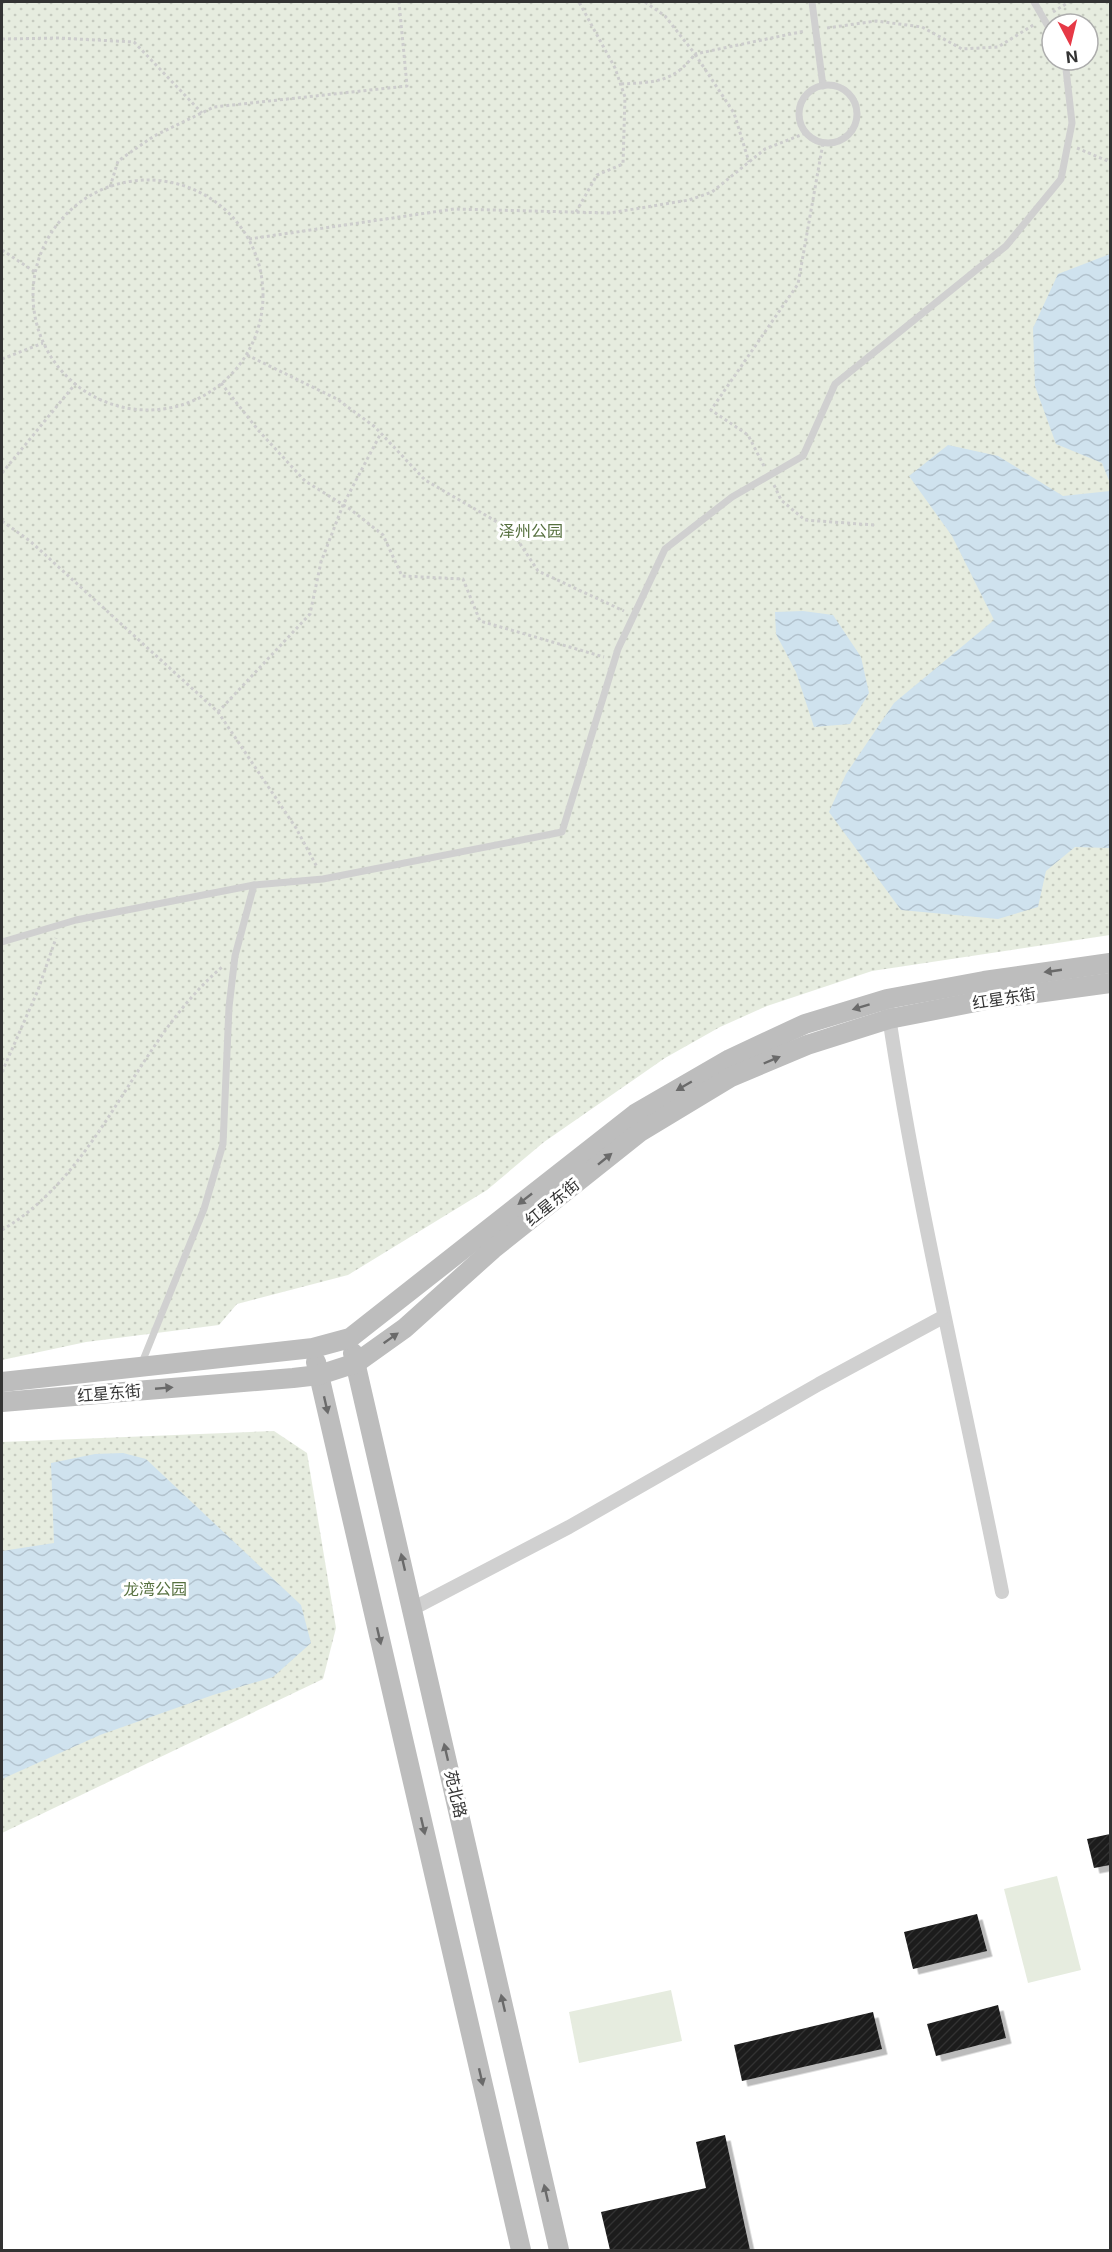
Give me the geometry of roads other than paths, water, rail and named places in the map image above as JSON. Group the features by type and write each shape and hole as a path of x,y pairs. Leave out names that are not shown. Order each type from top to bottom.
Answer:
{"main road":[{"name":"红星东街","path":"2,1382 313,1348 350,1338 635,1114 730,1059 805,1024 886,999 984,981 1110,963"},
{"name":"红星东街","path":"2,1402 319,1375 356,1363 405,1328 493,1249 640,1132 731,1077 807,1045 889,1019 986,1000 1110,983"},
{"name":"苑北路","path":"350,1338 414,1608 559,2250"},
{"path":"313,1348 521,2250"}],"street":[{"path":"886,999 943,1317 976,1459 1002,1592"},
{"path":"414,1608 569,1527 819,1384 943,1317"}],"lane":[{"path":"812,2 823,86"},
{"path":"2,942 60,924 254,885 323,879 562,832 615,660 665,549 732,497 803,456 835,384 1006,246 1061,179 1071,123 1066,72"},
{"path":"823,86 842,88 854,101 857,110 854,128 849,135 832,143 823,143 806,133 801,124 801,105 806,96 823,86"},
{"path":"141,1367 200,1219 223,1144 229,1007 235,956 254,885"}],"water":[{"path":"1110,254 1110,483 1102,463 1056,444 1035,386 1033,328 1058,274"},
{"path":"948,445 998,456 1063,496 1110,491 1110,848 1075,847 1046,871 1038,907 998,919 901,910 829,812 846,774 894,703 994,620 952,536 909,476"},
{"path":"803,611 833,615 861,657 869,693 850,724 814,727 796,672 776,634 775,612"},
{"name":"龙湾公园","path":"123,1453 146,1459 301,1605 311,1643 273,1677 213,1695 100,1735 2,1779 2,1551 54,1543 51,1463 95,1454"}],"park label":[{"name":"泽州公园","path":"531,531"}]}
